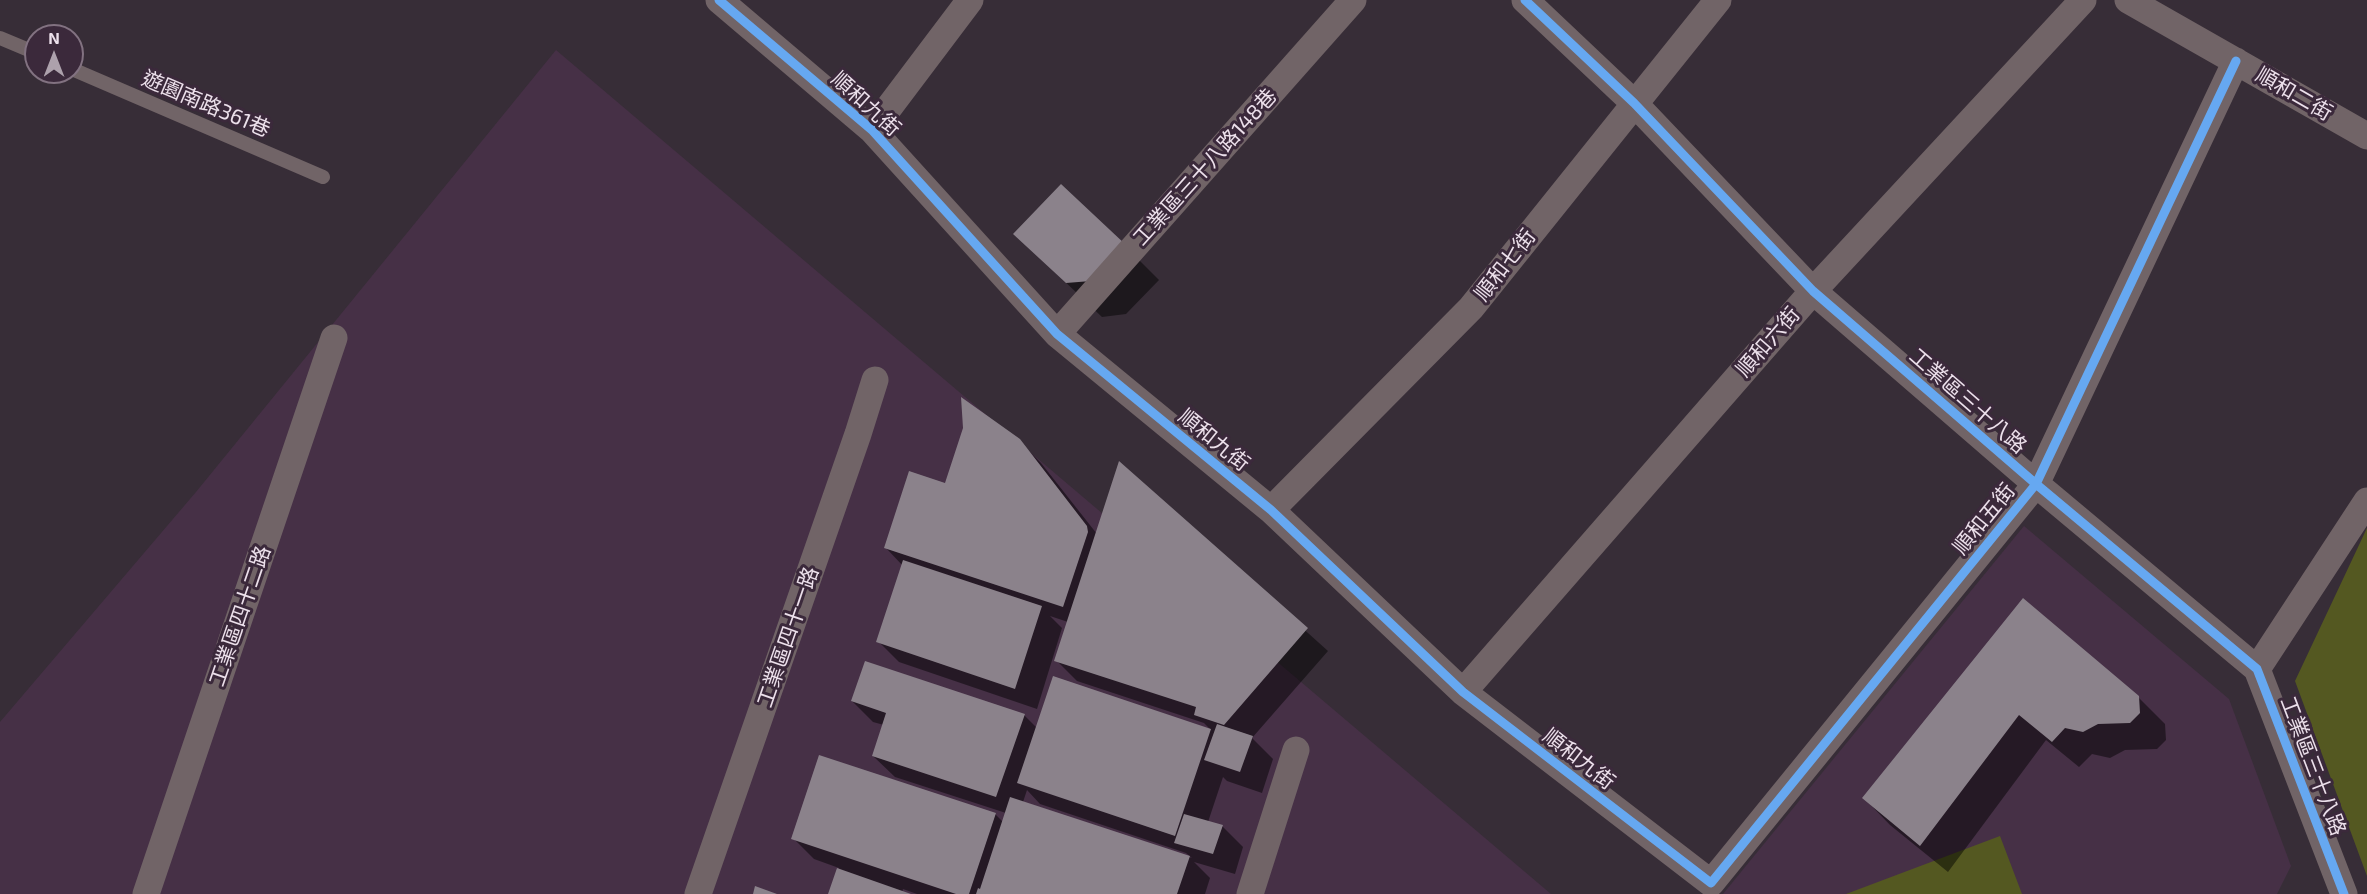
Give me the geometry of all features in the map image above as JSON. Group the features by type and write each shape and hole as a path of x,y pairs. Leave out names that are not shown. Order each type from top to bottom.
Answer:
{"street":[{"name":"順和九街","path":"719,0 872,130 1057,334 1271,510 1463,692 1711,883"},
{"path":"872,130 970,0"},
{"name":"工業區三十八路148巷","path":"1057,334 1353,0"},
{"name":"工業區三十八路","path":"1525,0 1634,103 1813,291 2036,484 2257,669 2344,894"},
{"name":"順和七街","path":"1271,510 1471,308 1718,0"},
{"name":"順和六街","path":"1463,692 1813,291 2083,0"},
{"name":"順和二街","path":"2128,0 2367,136"},
{"name":"順和五街","path":"1711,883 2036,484 2236,61"},
{"name":"工業區四十二路","path":"146,894 334,338"},
{"name":"工業區四十一路","path":"698,894 875,380"},
{"path":"2257,669 2367,501"},
{"path":"1250,894 1296,750"}],"lane":[{"path":"0,38 24,48"},
{"name":"遊園南路361巷","path":"84,74 323,177"}],"shaded area":[{"path":"556,50 1551,894 0,894 0,722 196,492"},
{"path":"2024,526 2229,699 2291,866 2277,894 1723,894"}],"green space":[{"path":"2367,528 2367,876 2295,681"},
{"path":"2000,836 2022,894 1846,894"}],"building":[{"path":"1061,184 1126,245 1091,281 1066,283 1013,234"},
{"path":"961,397 1020,439 1087,526 1088,532 1063,607 884,548 909,471 945,483 963,428"},
{"path":"1119,461 1308,628 1224,725 1194,715 1196,707 1054,661"},
{"path":"903,560 1042,606 1015,689 876,642"},
{"path":"2023,598 2139,696 2140,713 2130,723 2098,724 2083,732 2065,728 2052,742 2019,715 1920,846 1862,798"},
{"path":"865,661 1025,714 996,797 872,756 886,713 851,701"},
{"path":"1053,676 1211,729 1175,836 1017,783"},
{"path":"1217,724 1253,736 1240,772 1204,760"},
{"path":"819,755 996,813 969,894 956,894 791,839"},
{"path":"1010,797 1190,856 1177,894 976,894 978,888 980,889"},
{"path":"1184,814 1223,825 1213,854 1174,843"},
{"path":"837,868 911,894 828,894"},
{"path":"755,886 777,894 753,894"}],"cycle path":[{"path":"719,0 872,130 1057,334 1271,510 1463,692 1711,883 2036,484 2236,61"},
{"path":"1525,0 1634,103 1813,291 2036,484 2257,669 2344,894"}]}
